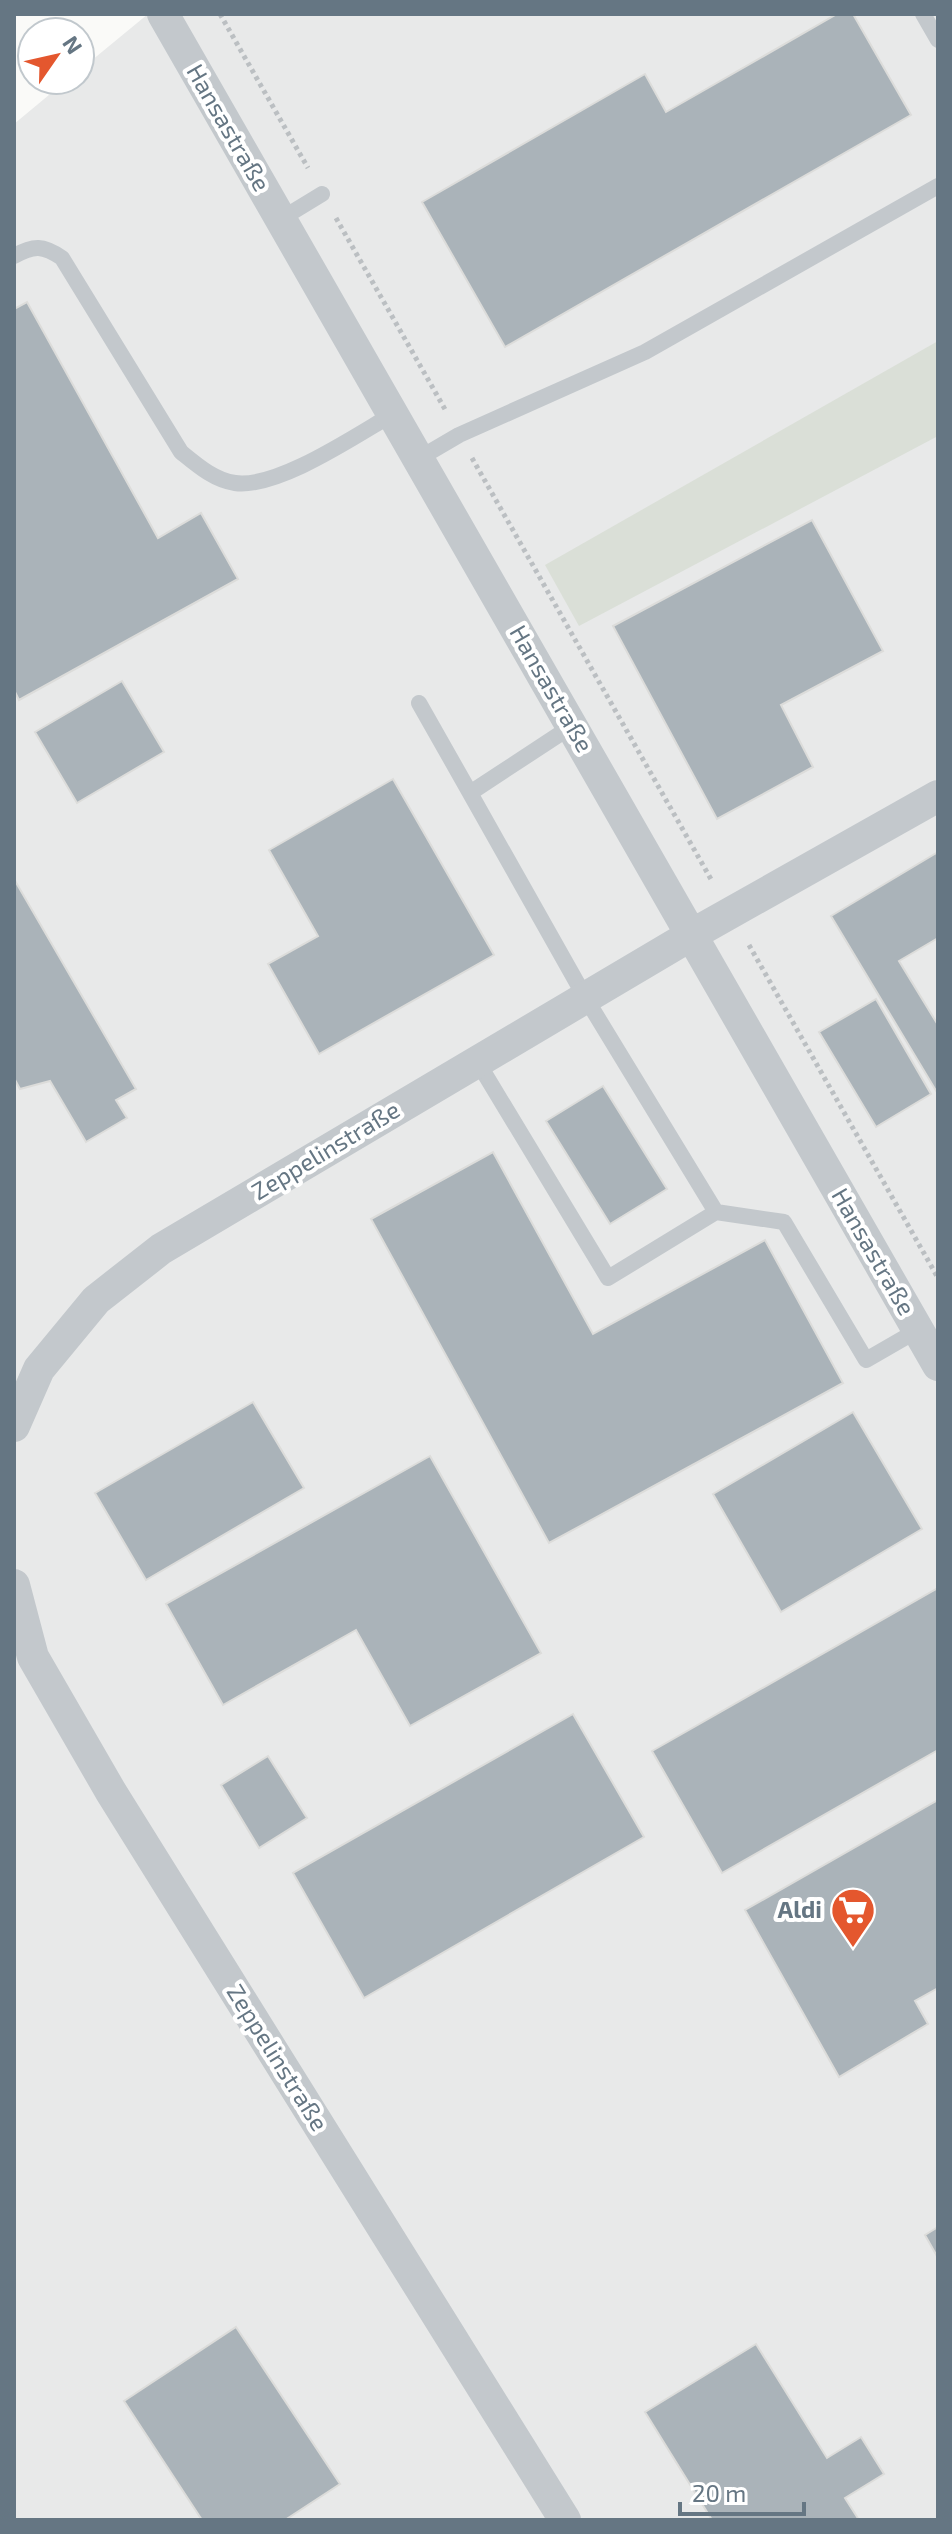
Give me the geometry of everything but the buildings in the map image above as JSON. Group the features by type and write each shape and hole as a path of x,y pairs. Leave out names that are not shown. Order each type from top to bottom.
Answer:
{"street":[{"name":"Hansastraße","path":"163,14 938,1365"},
{"name":"Zeppelinstraße","path":"14,1426 39,1369 96,1300 161,1249 693,934 938,796"},
{"name":"Zeppelinstraße","path":"14,1585 33,1657 111,1792 565,2520"}],"lane":[{"path":"923,14 938,40"},
{"path":"418,459 459,435 645,352 938,186"},
{"path":"281,219 322,194"},
{"path":"14,256 30,247 45,246 62,258 181,452 205,471 231,483 261,482 393,414"},
{"path":"419,703 585,997 716,1212"},
{"path":"470,793 572,726"},
{"path":"477,1061 608,1278 716,1212 784,1222 866,1360 918,1330"}],"path":[{"path":"220,14 938,1278"}],"shaded area":[{"path":"148,14 938,14 938,2520 14,2520 14,124 48,96 96,96 96,57"},
{"path":"938,341 938,436 579,626 545,565"}],"place":[{"name":"Aldi","path":"853,1949"}]}
